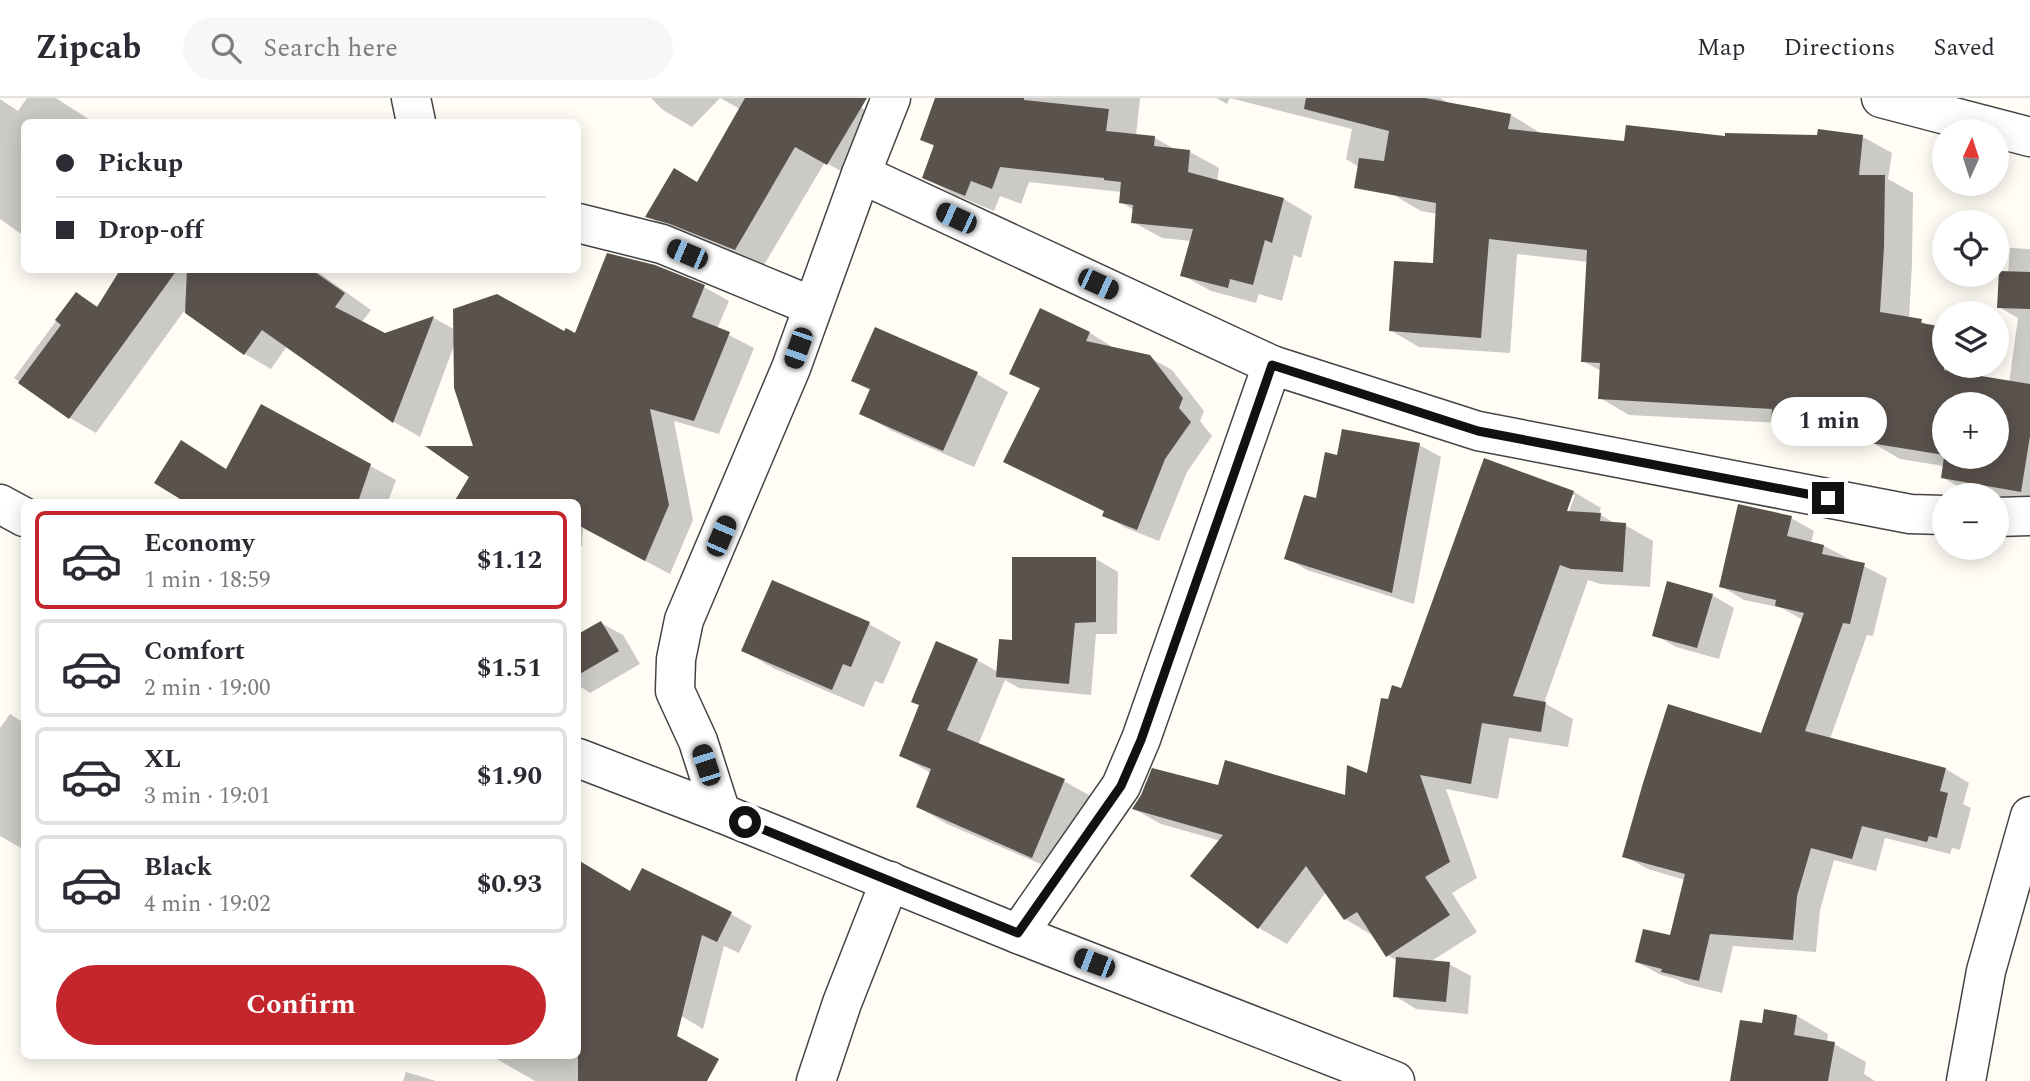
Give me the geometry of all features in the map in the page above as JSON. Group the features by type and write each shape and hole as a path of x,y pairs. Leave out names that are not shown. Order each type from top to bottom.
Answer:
{"street":[{"path":"411,98 415,119"},
{"path":"721,813 698,741 675,691 676,659 684,620 791,368 891,98"},
{"path":"1881,98 2030,137"},
{"path":"861,174 1272,365 1478,431 1910,514 1932,515"},
{"path":"581,224 662,244 812,306"},
{"path":"1018,933 1121,786 1141,740 1272,365"},
{"path":"0,504 21,515"},
{"path":"581,759 1395,1081"},
{"path":"1966,1081 1986,971 2030,816"},
{"path":"816,1081 842,1003 890,881"}],"building":[{"path":"745,98 867,98 827,165 795,147 735,250 645,217 674,168 697,182"},
{"path":"935,98 1024,98 1109,109 1106,131 1155,136 1154,146 1190,150 1188,172 1284,198 1272,243 1265,240 1253,285 1230,279 1228,288 1180,276 1193,229 1131,223 1133,205 1119,203 1121,182 1000,167 992,189 971,181 965,196 922,178 934,145 920,140"},
{"path":"1306,98 1425,98 1511,114 1508,129 1624,141 1626,125 1725,136 1725,133 1817,135 1818,129 1863,135 1859,175 1885,175 1880,312 1922,319 1921,323 1932,325 1932,378 1993,378 2030,384 2030,436 2021,492 2009,490 2009,483 1970,483 1941,478 1942,469 2009,469 2009,392 1932,392 1932,453 1870,443 1872,430 1771,420 1772,409 1598,399 1600,363 1581,362 1587,250 1489,239 1481,338 1389,331 1394,261 1433,263 1436,203 1354,188 1359,158 1384,161 1389,131 1304,109"},
{"path":"607,253 655,265 705,285 692,317 730,332 694,421 650,409 669,505 645,561 581,527 581,499 456,499 469,477 425,446 473,446 454,388 453,309 497,294 564,331 566,328 575,333"},
{"path":"2009,271 2030,272 2030,309 2009,308 2009,301 1997,301 1998,287 2009,287"},
{"path":"118,273 175,273 69,419 18,383 61,325 55,320 76,292 97,307"},
{"path":"187,273 316,273 345,293 335,307 385,333 434,316 393,423 262,330 244,355 185,313"},
{"path":"1040,308 1090,332 1086,341 1150,355 1183,398 1179,408 1191,422 1165,459 1137,530 1102,516 1104,511 1003,462 1040,388 1009,374"},
{"path":"875,327 978,372 943,451 859,414 870,389 851,381"},
{"path":"261,404 371,464 359,499 180,499 154,483 181,440 226,469"},
{"path":"1342,429 1420,443 1392,593 1284,559 1304,495 1316,498 1325,452 1337,455"},
{"path":"1484,458 1574,491 1567,511 1601,513 1600,521 1626,523 1623,572 1571,569 1560,565 1513,696 1546,702 1541,732 1482,723 1471,784 1420,775 1450,862 1425,877 1450,915 1386,957 1357,912 1344,920 1306,866 1258,929 1190,876 1223,835 1132,809 1152,768 1218,785 1225,760 1345,795 1347,765 1367,773 1381,698 1388,699 1392,685 1401,688"},
{"path":"1738,504 1792,516 1787,536 1824,545 1822,554 1865,563 1850,624 1843,623 1805,731 1946,768 1940,791 1948,793 1937,838 1929,836 1927,842 1862,826 1852,859 1811,848 1797,896 1793,940 1710,934 1699,981 1661,972 1662,969 1635,962 1643,929 1670,935 1685,874 1622,857 1668,704 1761,733 1804,613 1775,606 1776,600 1719,587"},
{"path":"1012,557 1096,557 1096,622 1075,623 1069,684 996,677 999,639 1012,640"},
{"path":"772,580 870,622 851,667 843,664 832,690 741,651"},
{"path":"1667,581 1713,594 1697,648 1652,636"},
{"path":"601,621 619,651 581,673 581,632"},
{"path":"936,641 978,659 947,730 1065,779 1032,858 916,807 931,769 899,756 919,705 911,702"},
{"path":"581,862 630,891 642,868 732,912 717,942 702,935 677,1036 719,1059 707,1081 578,1081 578,1059 581,1059"},
{"path":"1396,957 1450,962 1446,1002 1393,997"},
{"path":"1764,1009 1797,1015 1794,1035 1835,1042 1828,1081 1730,1081 1740,1020 1762,1023"}],"route":[{"path":"745,822 1018,933 1121,786 1141,740 1272,365 1478,431 1828,498"}]}
